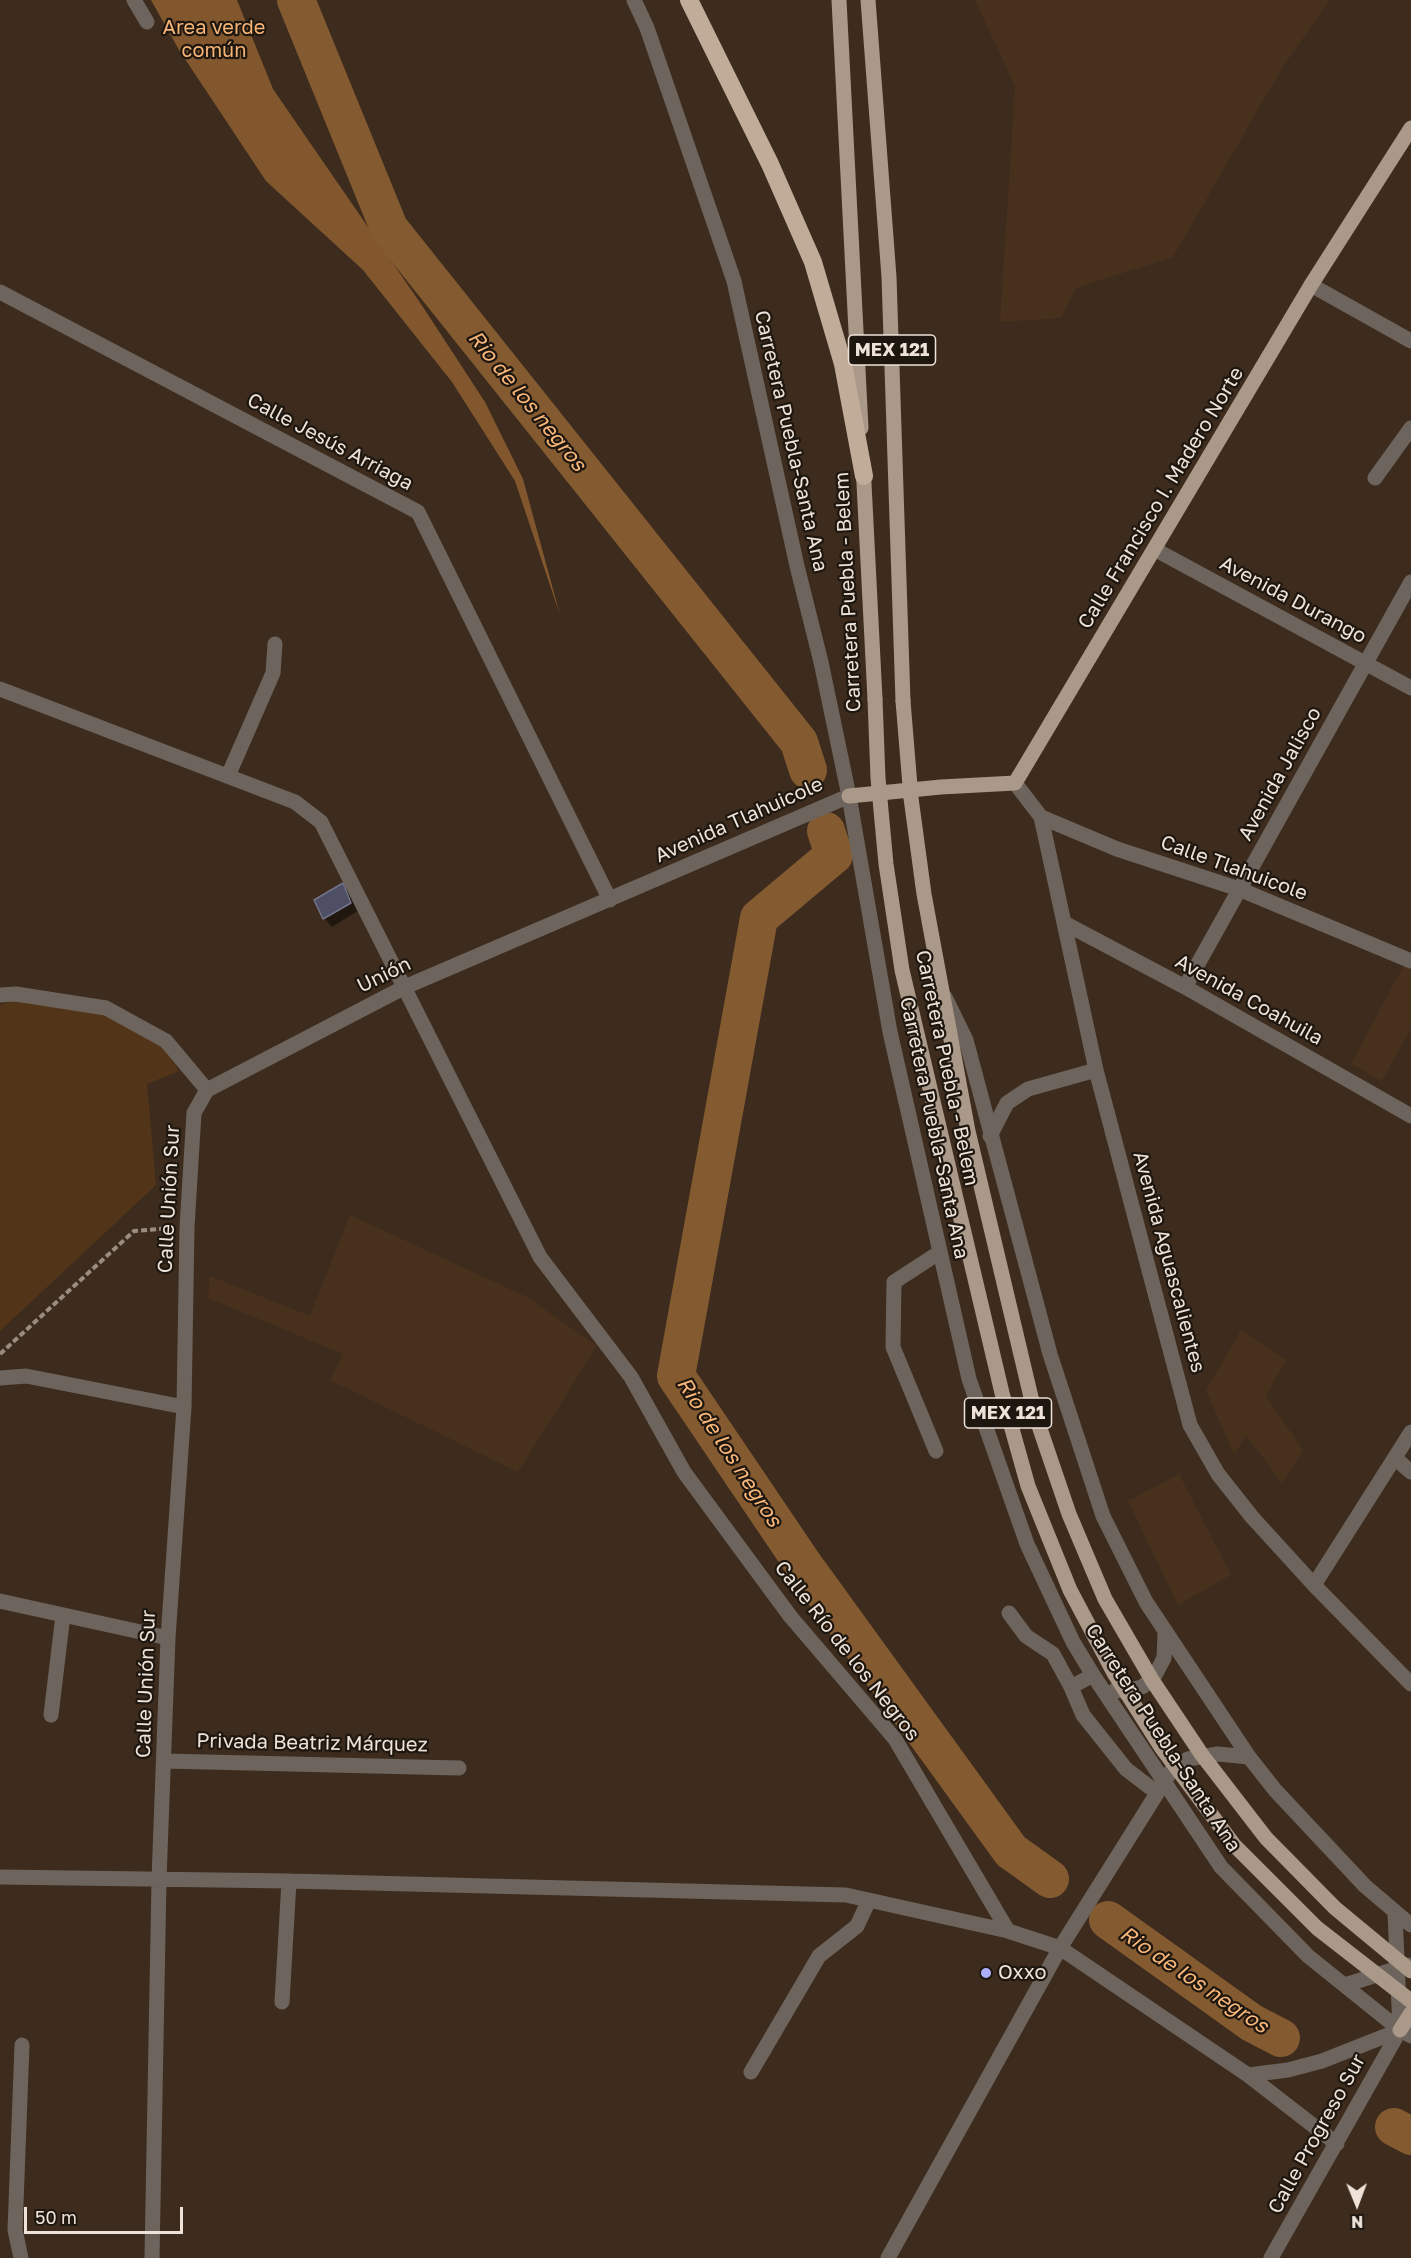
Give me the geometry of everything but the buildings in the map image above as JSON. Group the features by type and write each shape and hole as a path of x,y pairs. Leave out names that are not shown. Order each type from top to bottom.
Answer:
{"highway":[{"path":"689,0 770,164 813,262 843,364 864,476"}],"main road":[{"name":"Carretera Puebla - Belem","path":"839,0 878,778 886,864 902,970 1002,1394 1028,1486 1070,1590 1114,1673 1161,1747 1234,1845 1317,1928 1411,2001"},
{"name":"Carretera Puebla - Belem","path":"868,0 889,276 903,701 911,798 940,987 999,1269 1035,1414 1069,1514 1105,1599 1152,1680 1202,1755 1266,1839 1335,1908 1407,1968"},
{"name":"Calle Francisco I. Madero Norte","path":"1016,783 1311,285 1411,128"},
{"name":"Avenida Tlahuicole","path":"849,796 889,791 1016,783"},
{"path":"1407,2031 1411,2013"}],"street":[{"path":"134,0 147,22"},
{"name":"Carretera Puebla-Santa Ana","path":"634,0 647,28 734,281 849,796 890,1032 969,1379 1027,1544 1073,1642 1159,1787 1221,1867 1308,1956 1407,2031"},
{"path":"1311,285 1411,341"},
{"name":"Calle Jesús Arriaga","path":"0,292 418,512 610,900"},
{"path":"1376,478 1411,428"},
{"name":"Avenida Durango","path":"1156,550 1411,688"},
{"name":"Avenida Jalisco","path":"1185,987 1411,582"},
{"path":"228,776 273,674 275,644"},
{"name":"Calle Río de los Negros","path":"0,689 296,802 321,822 540,1257 631,1377 684,1472 790,1616 895,1739 1008,1931"},
{"name":"Avenida Aguascalientes","path":"1016,783 1041,817 1096,1070 1191,1425 1218,1474 1252,1517 1314,1585 1411,1684"},
{"name":"Avenida Tlahuicole","path":"610,900 849,796"},
{"name":"Calle Tlahuicole","path":"1041,817 1116,849 1239,889 1411,961"},
{"name":"Unión","path":"207,1090 405,987 610,900"},
{"name":"Avenida Coahuila","path":"1066,924 1185,987 1411,1116"},
{"name":"Carretera Puebla - Belem","path":"940,987 966,1040 1050,1354 1102,1516 1165,1635 1249,1757 1301,1819 1395,1913 1411,1925"},
{"path":"0,995 16,994 106,1008 166,1041 207,1090"},
{"path":"990,1136 1007,1103 1028,1089 1096,1070"},
{"name":"Calle Unión Sur","path":"152,2258 159,1880 168,1638 183,1407 187,1227 194,1113 207,1090"},
{"path":"936,1451 893,1347 894,1282 940,1252"},
{"path":"0,1378 26,1376 183,1407"},
{"path":"1314,1585 1411,1432"},
{"path":"1395,1458 1411,1472"},
{"path":"0,1601 168,1638"},
{"path":"1009,1613 1026,1636 1053,1654 1083,1715 1126,1769 1159,1787"},
{"path":"51,1715 63,1615"},
{"path":"1071,1687 1096,1679 1108,1689 1124,1691 1142,1687 1154,1677 1164,1658 1165,1635"},
{"path":"888,2258 1060,1948 1159,1787 1171,1771 1188,1759 1218,1754 1249,1757"},
{"name":"Privada Beatriz Márquez","path":"164,1761 459,1768"},
{"path":"0,1877 289,1881 846,1895 1008,1931 1060,1948 1248,2074 1337,2144"},
{"path":"282,2002 289,1881"},
{"path":"751,2072 819,1956 856,1926 869,1900"},
{"path":"1248,2074 1288,2070 1322,2061 1407,2031 1407,1968 1395,1913"},
{"path":"1345,1985 1407,1968"},
{"name":"Calle Progreso Sur","path":"1271,2258 1337,2144 1407,2031"},
{"path":"21,2258 15,2230 22,2045"}],"path":[{"path":"0,1354 134,1231 187,1227"}],"shaded area":[{"path":"975,0 1330,0 1282,68 1173,257 1076,288 1061,318 1000,322 1015,86"},
{"path":"1406,961 1411,963 1411,1028 1382,1081 1351,1064"},
{"path":"16,1000 110,1016 161,1044 179,1071 147,1084 156,1185 0,1331 0,1005"},
{"path":"350,1215 527,1297 597,1346 518,1472 330,1380 343,1354 208,1298 210,1276 310,1316"},
{"path":"1241,1330 1286,1360 1266,1396 1303,1450 1282,1483 1246,1435 1234,1455 1206,1390"},
{"path":"1179,1474 1231,1575 1178,1605 1128,1501"}],"green space":[{"name":"Area verde común","path":"151,0 237,0 273,89 421,304 485,402 523,479 560,615 515,481 452,382 363,270 266,181 179,50"}],"waterway":[{"name":"Rio de los negros","path":"296,0 389,228 799,742 808,770"},
{"name":"Rio de los negros","path":"826,831 834,855 759,918 676,1376 803,1564 1011,1851 1050,1879"},
{"name":"Rio de los negros","path":"1108,1920 1252,2023 1281,2038"},
{"name":"Rio de los negros","path":"1394,2127 1411,2136"}],"place":[{"name":"Oxxo","path":"986,1973"}]}
